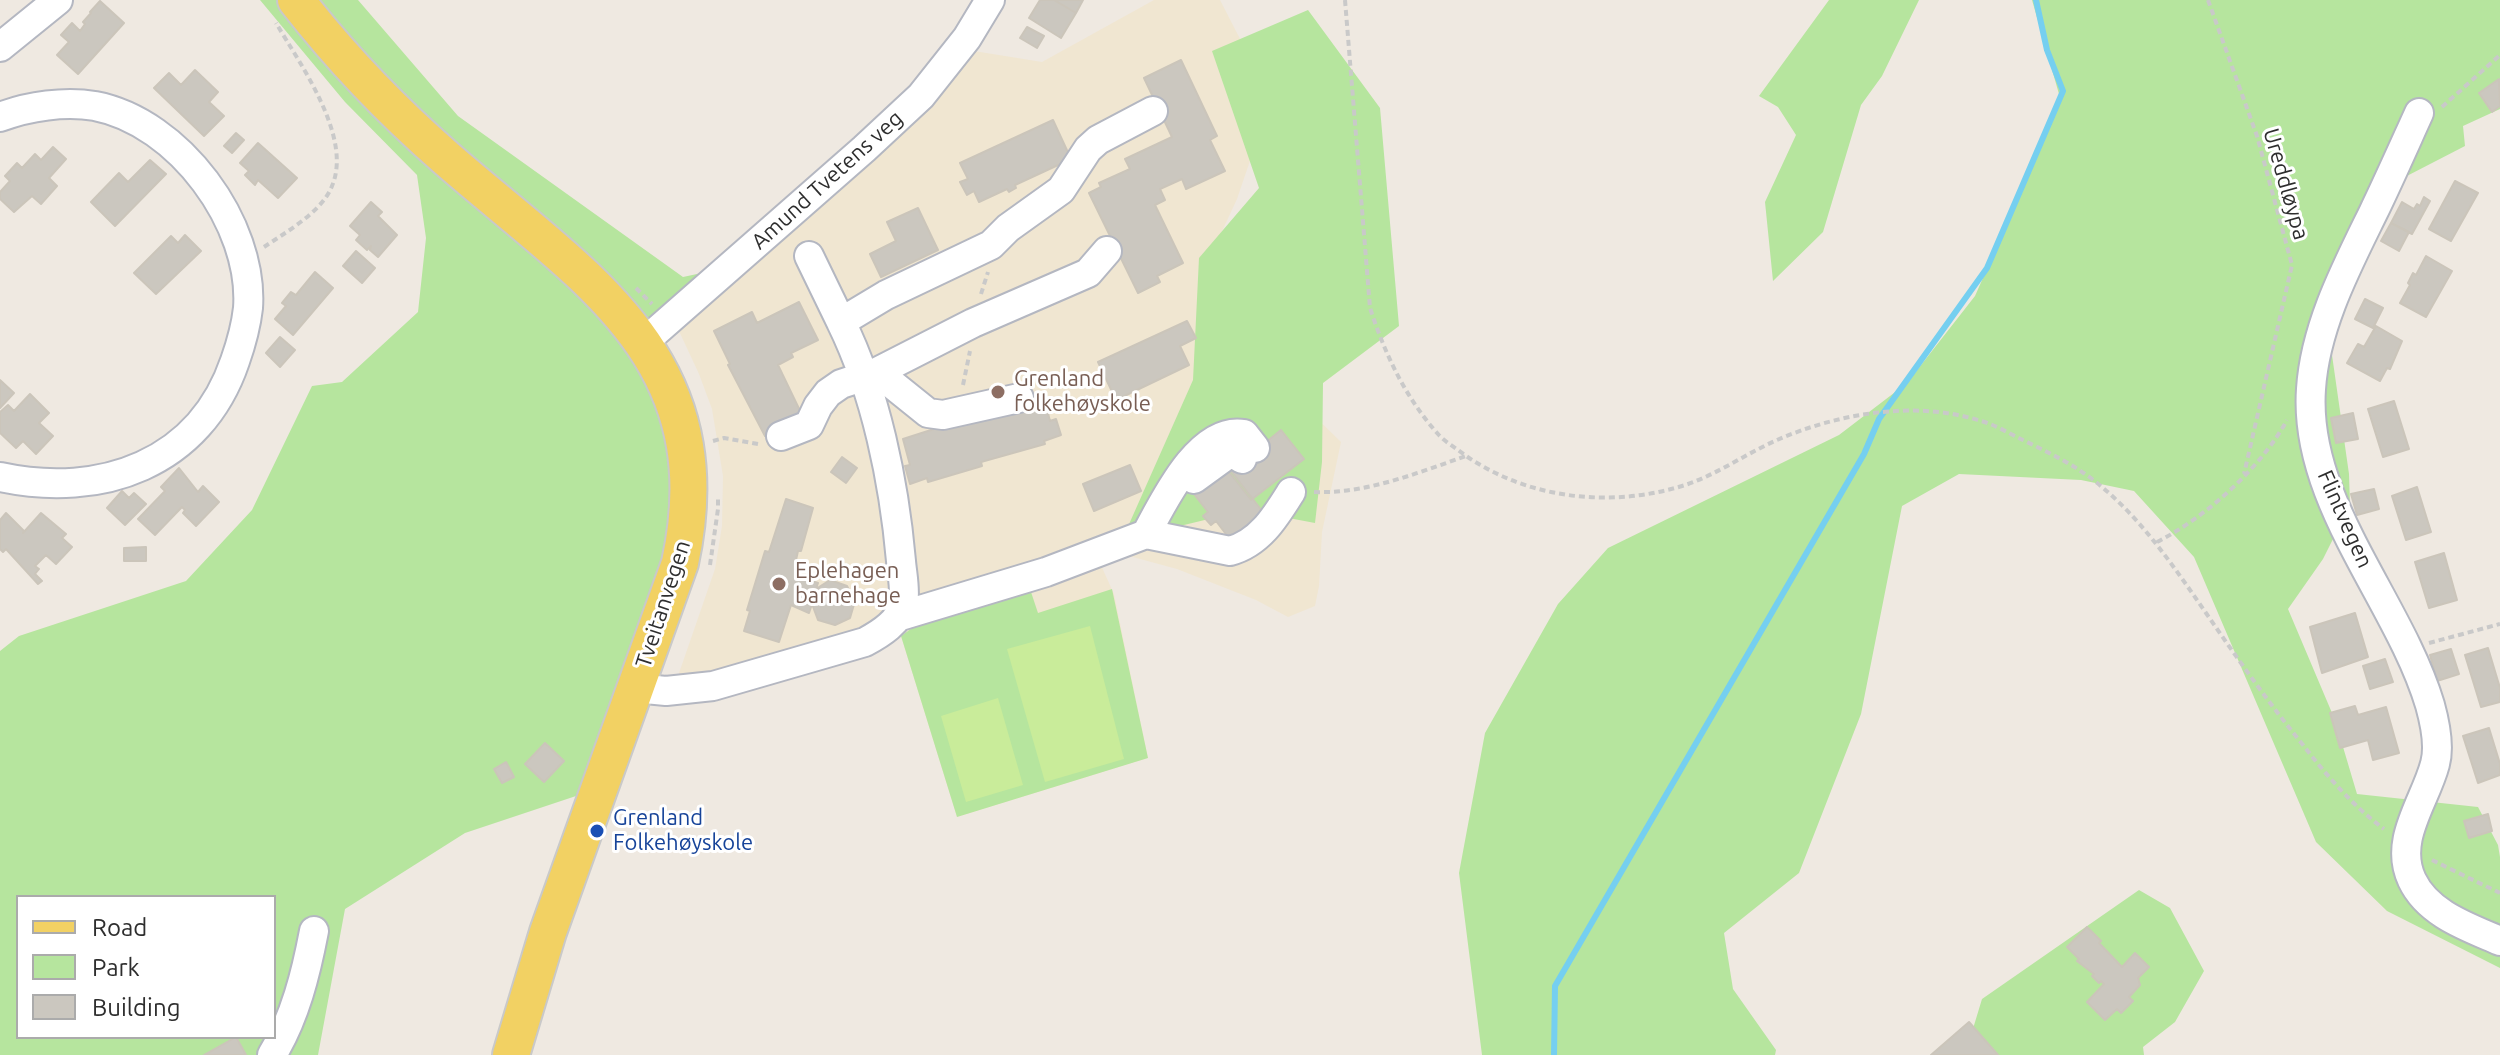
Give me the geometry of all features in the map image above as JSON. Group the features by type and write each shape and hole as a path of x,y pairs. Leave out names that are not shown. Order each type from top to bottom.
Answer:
{"main road":[{"name":"Tveitanvegen","path":"283,6 347,61 401,117 606,297 655,333 681,419 690,485 689,524 680,563 548,932 511,1055"}],"street":[{"path":"0,47 58,0"},
{"name":"Amund Tvetens veg","path":"655,333 921,96 967,38 990,0"},
{"path":"0,117 51,105 96,106 140,123 177,149 212,189 235,230 243,261 248,307 229,378 212,409 187,437 160,458 116,477 71,484 28,483 0,477"},
{"path":"841,322 886,295 991,245 1008,228 1061,190 1088,149 1098,140 1153,111"},
{"name":"Flintvegen","path":"2419,113 2329,310 2311,390 2315,444 2326,482 2407,649 2430,705 2436,734 2436,762 2409,827 2405,854 2412,880 2431,905 2462,924 2500,941"},
{"path":"781,436 809,425 828,393 841,384 871,374 1088,273 1107,251"},
{"path":"635,688 666,691 713,686 865,642 882,633 897,617 903,604 899,546 871,374 809,256"},
{"path":"871,374 928,413 943,415 1019,398"},
{"path":"1146,534 1180,475 1218,437 1228,433 1244,434 1248,453"},
{"path":"897,617 1021,580 1146,534 1230,551 1240,548 1271,523 1291,492"},
{"path":"272,1055 289,1023 309,959 314,931"}],"path":[{"path":"1345,0 1370,308 1382,344 1405,391 1439,436 1477,465 1519,485 1560,495 1602,497 1649,493 1685,485 1777,440 1832,420 1925,410 1982,421 2056,456 2090,478 2157,542 2267,701 2331,781 2373,821 2407,846 2500,893"},
{"name":"Ureddløypa","path":"2208,0 2257,136 2292,265 2244,474"},
{"path":"243,261 315,209 332,187 338,155 329,120 283,6"},
{"path":"2419,113 2439,109 2500,55"},
{"path":"958,412 970,349 971,325 984,286 991,245"},
{"path":"630,282 650,301 655,333"},
{"path":"2157,542 2189,523 2266,454 2299,399 2311,390"},
{"path":"709,428 713,441 724,438 759,444 781,436"},
{"path":"1291,492 1342,493 1408,476 1466,456"},
{"path":"708,569 713,556 717,496"},
{"path":"2407,649 2500,624"}],"shaded area":[{"name":"Grenland folkehøyskole","path":"1154,0 1220,0 1271,99 1237,199 1204,270 1244,347 1341,442 1322,532 1315,606 1288,617 1256,600 1177,569 1118,553 1099,561 1114,594 1148,758 957,817 901,636 881,646 668,705 715,569 722,526 723,476 712,409 679,331 688,316 974,51 1042,62"}],"green space":[{"path":"260,0 358,0 458,116 683,277 725,268 638,338 677,421 683,543 594,790 465,833 345,909 318,1055 0,1055 0,651 19,636 186,581 252,510 312,386 342,382 418,312 426,238 417,175 345,102"},
{"path":"1829,0 1919,0 1882,76 1861,105 1823,232 1773,281 1765,202 1796,135 1778,107 1759,96"},
{"path":"2032,0 2500,0 2500,109 2463,126 2465,146 2401,179 2326,313 2349,474 2351,536 2333,539 2323,559 2288,609 2335,720 2357,794 2478,807 2498,845 2500,857 2500,968 2387,911 2316,842 2194,557 2134,491 2081,480 1959,474 1902,506 1861,714 1799,873 1724,933 1733,989 1776,1050 1775,1055 1482,1055 1459,873 1485,733 1558,604 1608,548 1839,435 1907,383 1975,296 2061,101"},
{"path":"1308,10 1380,108 1399,326 1323,383 1322,462 1315,523 1246,510 1122,540 1193,380 1199,258 1259,188 1212,51"},
{"path":"1029,586 1038,613 1112,589 1148,758 957,817 901,636 915,626"},
{"path":"1090,626 1124,759 1045,782 1007,649"},
{"path":"998,698 1023,785 966,802 941,716"},
{"path":"2139,890 2170,908 2204,971 2175,1022 2143,1047 2144,1055 1965,1055 1982,999"}],"building":[{"path":"1040,0 1054,0 1076,13 1061,38 1029,18"},
{"path":"1054,0 1083,0 1076,13"},
{"path":"100,1 124,23 78,74 57,55 69,42 61,35 72,23 80,31 85,24 83,22"},
{"path":"1027,27 1044,36 1037,48 1020,38"},
{"path":"1181,60 1217,136 1210,140 1225,171 1186,189 1182,179 1160,189 1165,200 1155,205 1183,263 1157,276 1160,282 1138,293 1089,193 1101,187 1099,183 1130,169 1125,159 1172,137 1144,78"},
{"path":"195,70 218,92 209,102 224,116 204,136 154,88 169,73 181,85"},
{"path":"2499,79 2500,106 2492,112 2479,93"},
{"path":"1053,120 1071,159 1015,185 1016,188 1009,192 1007,189 979,202 974,191 967,195 960,182 968,179 960,163"},
{"path":"236,133 244,140 232,153 224,146"},
{"path":"258,143 297,178 278,198 258,180 255,185 245,175 249,171 240,163"},
{"path":"53,147 66,159 49,178 57,186 41,204 32,196 14,212 0,199 0,192 10,181 5,176 17,163 22,168 35,154 41,160"},
{"path":"150,160 166,174 115,226 91,202 119,173 128,182"},
{"path":"2455,181 2478,193 2451,241 2429,229"},
{"path":"2424,197 2430,201 2412,234 2391,223 2402,202 2414,209 2417,204 2420,206"},
{"path":"371,202 382,212 378,216 397,235 378,257 370,250 371,246 367,250 356,240 360,235 350,226"},
{"path":"918,208 938,250 881,277 870,254 896,241 887,222"},
{"path":"2391,223 2409,232 2399,251 2381,241"},
{"path":"185,235 201,251 156,294 134,273 171,236 178,243"},
{"path":"356,251 375,268 362,283 343,266"},
{"path":"2426,256 2452,271 2426,317 2400,303 2413,273 2416,275"},
{"path":"315,272 333,288 293,335 275,319 286,306 282,303 291,292 296,295"},
{"path":"2365,299 2383,308 2373,328 2355,319"},
{"path":"799,302 818,340 791,353 793,357 778,365 803,417 765,436 714,331 752,312 757,323"},
{"path":"1187,321 1196,338 1180,346 1189,365 1116,400 1098,362"},
{"path":"2376,326 2402,341 2390,369 2387,368 2380,381 2347,363 2358,344 2364,347"},
{"path":"280,337 295,350 280,367 266,353"},
{"path":"0,380 14,393 0,408"},
{"path":"30,394 49,413 39,423 53,436 36,454 23,441 16,448 0,433 0,412 8,405 14,411"},
{"path":"1043,394 1050,421 1056,419 1061,435 1044,441 1045,444 981,462 982,466 928,482 927,478 910,484 905,466 910,465 903,439"},
{"path":"2394,401 2409,449 2383,457 2368,409"},
{"path":"2353,413 2358,439 2336,443 2331,418"},
{"path":"1281,430 1304,459 1251,500 1229,472"},
{"path":"842,457 857,468 846,483 831,472"},
{"path":"1224,462 1266,516 1232,542 1216,521 1211,525 1203,516 1208,512 1190,489"},
{"path":"1130,465 1141,491 1094,511 1083,484"},
{"path":"179,468 198,492 203,486 219,502 196,526 183,513 185,510 182,507 155,535 138,519 165,491 161,487"},
{"path":"2417,487 2431,532 2406,540 2392,496"},
{"path":"2374,489 2379,509 2357,515 2351,494"},
{"path":"122,491 129,498 134,493 146,504 125,525 107,508"},
{"path":"786,499 813,508 796,560 803,563 799,577 818,583 816,589 830,580 847,586 855,601 850,618 835,625 818,620 812,604 809,613 791,605 779,642 744,631 750,611 747,610 765,551 769,552"},
{"path":"6,513 23,533 41,513 66,534 62,538 72,547 56,564 46,555 35,566 39,569 35,574 42,581 38,584 6,549 3,552 0,549 0,520"},
{"path":"146,547 146,561 124,561 124,548"},
{"path":"2444,553 2457,600 2429,608 2415,562"},
{"path":"2355,613 2368,657 2322,673 2310,627"},
{"path":"2488,648 2500,688 2500,702 2481,707 2465,655"},
{"path":"2451,649 2459,674 2437,681 2430,655"},
{"path":"2385,659 2393,682 2370,689 2363,666"},
{"path":"2355,706 2358,715 2386,707 2399,753 2373,760 2368,740 2340,748 2330,713"},
{"path":"2489,728 2500,764 2500,775 2478,783 2463,736"},
{"path":"545,743 564,761 544,782 525,764"},
{"path":"506,762 514,777 502,783 494,769"},
{"path":"2488,814 2492,831 2469,838 2464,821"},
{"path":"2087,927 2122,967 2135,953 2149,967 2138,978 2140,985 2129,997 2133,1001 2121,1013 2117,1009 2105,1020 2087,1002 2104,984 2099,983 2092,976 2094,974 2077,961 2079,959 2067,947"},
{"path":"1969,1022 1998,1055 1931,1055"},
{"path":"237,1039 246,1055 204,1055"}],"waterway":[{"path":"1554,1055 1555,986 1864,454 1879,419 1987,268 2063,91 2047,50 2036,0"}],"place":[{"name":"Grenland folkehøyskole","path":"998,392"},
{"name":"Eplehagen barnehage","path":"779,584"},
{"name":"Grenland Folkehøyskole","path":"597,831"}]}
